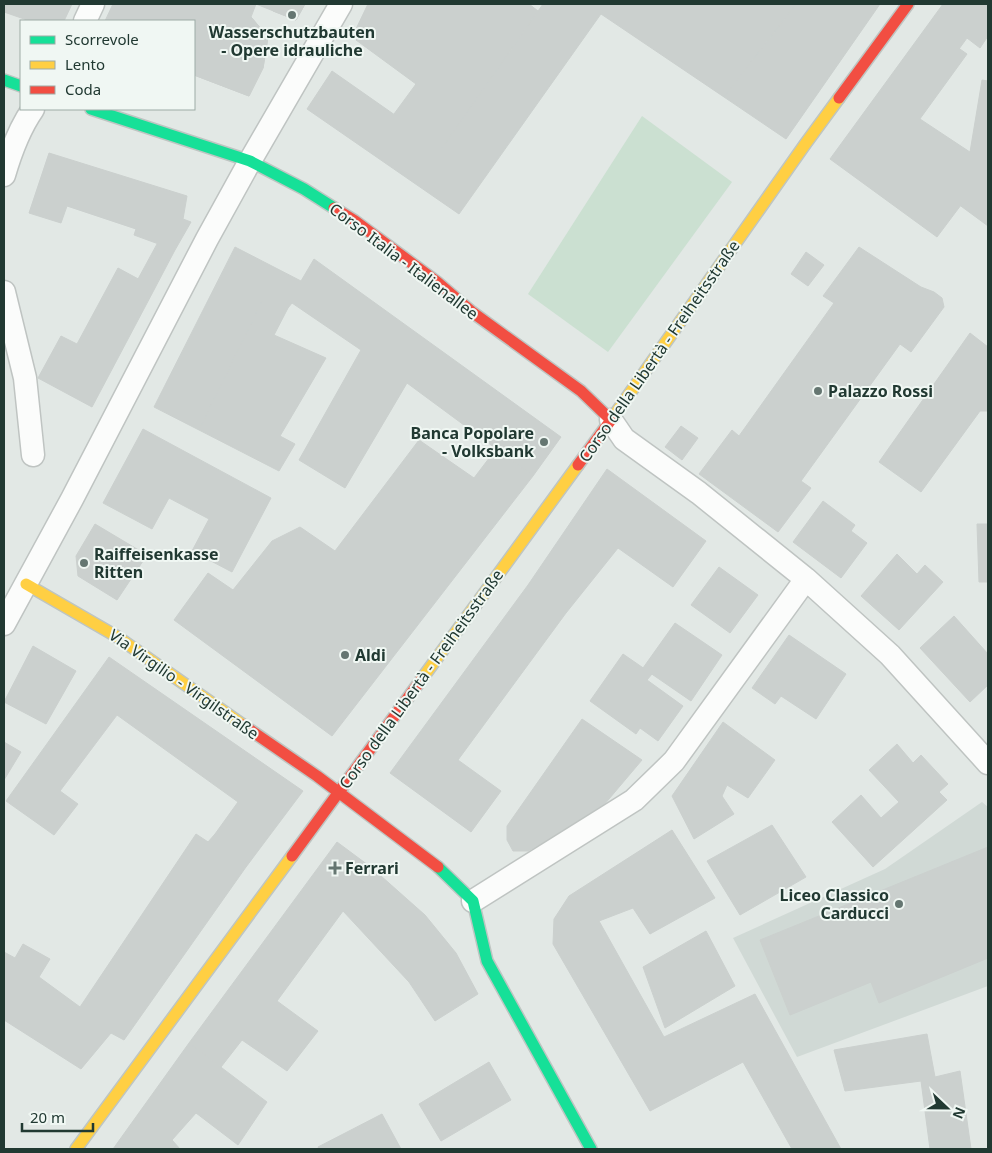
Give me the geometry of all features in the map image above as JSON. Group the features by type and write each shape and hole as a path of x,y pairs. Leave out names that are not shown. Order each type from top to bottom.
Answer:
{"main road":[{"name":"Corso della Libertà - Freiheitsstraße","path":"80,1148 106,1108 611,420 806,143 908,4"},
{"path":"4,80 20,86"},
{"name":"Corso Italia - Italienallee","path":"94,110 250,161 304,189 355,221 437,282 472,312 581,392 611,420"},
{"name":"Via Virgilio - Virgilstraße","path":"26,584 116,636 303,767 437,866 473,901"},
{"path":"473,901 487,961 591,1149"}],"street":[{"path":"85,20 93,4"},
{"path":"4,624 72,499 207,239 340,4"},
{"path":"4,175 14,142 32,110"},
{"path":"4,292 25,378 32,455"},
{"path":"611,420 624,439 699,494 806,579 890,655 988,763"},
{"path":"473,901 634,800 674,761 806,579"}],"shaded area":[{"name":"Liceo Classico Carducci","path":"982,802 988,807 988,986 797,1057 733,938 885,869"}],"green space":[{"path":"642,116 732,182 608,352 528,294"}],"building":[{"path":"4,4 72,4 64,20 27,20 4,12"},
{"path":"113,4 256,4 251,17 268,37 263,68 249,96 195,75 195,20 105,20"},
{"path":"136,4 146,4 188,15 195,4 230,9 251,17 268,37 263,68 249,96 195,75 195,20 127,20"},
{"name":"Wasserschutzbauten - Opere idrauliche","path":"256,4 305,4 296,20"},
{"name":"Wasserschutzbauten - Opere idrauliche","path":"275,4 305,4 296,20 273,11"},
{"path":"368,4 427,4 401,54 355,31"},
{"path":"427,4 529,4 538,11 442,148 394,114 416,84 356,40 360,34 401,54"},
{"path":"543,4 608,4 459,214 307,109 332,71 442,148"},
{"path":"608,4 676,4 751,62 724,97 601,14"},
{"path":"676,4 796,4 751,62"},
{"path":"796,4 880,4 786,139 724,97"},
{"path":"943,4 988,4 988,36 980,48 967,38 959,49 927,26"},
{"path":"927,26 967,54 893,156 961,205 937,237 830,159"},
{"path":"982,80 988,81 988,164 970,152"},
{"path":"920,119 988,164 988,226 893,156"},
{"path":"49,153 187,196 183,219 191,222 175,250 134,235 136,229 67,206 61,223 29,213"},
{"path":"157,244 175,250 155,288 138,279"},
{"path":"235,247 301,281 288,308 263,299 199,430 154,407"},
{"name":"Palazzo Rossi","path":"859,247 921,287 934,292 942,298 944,307 911,352 900,344 801,481 811,488 778,532 699,474 732,430 739,436 834,303 823,296"},
{"path":"806,252 824,265 808,286 791,274"},
{"path":"314,259 561,437 533,476 407,383 345,488 299,460 361,350 292,303 301,281"},
{"path":"118,268 155,288 92,407 38,378 61,336 77,344"},
{"path":"263,299 288,308 274,335 326,358 280,436 295,444 279,471 199,430"},
{"path":"970,333 988,347 988,411 980,411 921,492 879,462"},
{"path":"681,426 698,438 682,460 665,447"},
{"path":"143,429 271,498 232,572 192,551 209,519 169,498 152,529 103,503"},
{"path":"419,440 474,478 496,449 533,476 332,736 174,620 208,573 233,590 272,541 300,527 335,551"},
{"path":"607,469 706,541 673,587 618,548 566,613 528,585"},
{"path":"823,501 855,525 851,531 867,543 841,578 793,542"},
{"path":"95,524 147,555 117,600 78,576 76,556"},
{"path":"977,524 988,524 988,582 979,582"},
{"path":"897,554 917,574 925,565 943,582 899,630 861,596"},
{"path":"719,567 758,595 730,633 691,605"},
{"path":"528,585 566,613 458,760 501,791 471,832 390,773"},
{"path":"954,616 988,654 988,685 970,702 920,648"},
{"path":"675,623 722,655 691,701 643,668"},
{"path":"789,635 846,674 816,719 781,696 775,704 752,688"},
{"path":"33,646 76,671 46,724 4,702"},
{"path":"623,654 652,674 647,680 683,706 658,741 640,728 636,734 590,701"},
{"path":"109,657 303,791 252,859 215,834 238,802 117,715 60,791 78,804 54,835 6,801"},
{"path":"582,719 642,760 598,812 528,851 513,851 507,840 507,826"},
{"path":"723,722 775,760 748,798 727,785 722,796 734,814 694,839 672,796"},
{"path":"4,742 21,752 4,780"},
{"path":"897,744 913,763 921,755 948,784 939,792 947,800 873,867 832,822 861,795 881,818 899,802 869,770"},
{"path":"772,825 806,877 740,915 707,861"},
{"path":"672,830 715,898 650,934 633,908 599,921 664,1037 755,994 841,1149 792,1149 743,1062 650,1111 553,944 554,919 569,896"},
{"path":"196,834 246,867 124,1040 111,1033 81,1069 4,1020 4,952 15,958 23,944 50,959 39,977 80,1007"},
{"path":"215,834 252,859 246,867 208,842"},
{"path":"337,842 372,868 425,915 456,953 478,994 435,1021 409,982 343,911 277,1001 318,1031 287,1071 242,1040 221,1067 189,1043"},
{"path":"988,847 988,958 879,1003 871,982 790,1015 760,940"},
{"path":"706,931 735,986 665,1028 643,967"},
{"path":"927,1034 935,1077 960,1071 971,1149 930,1149 921,1081 845,1091 834,1050"},
{"path":"189,1043 267,1102 238,1145 196,1113 172,1140 180,1149 113,1149"},
{"path":"489,1062 511,1100 441,1141 419,1104"},
{"path":"382,1114 401,1149 319,1149 318,1147"}],"traffic: fast":[{"path":"4,80 20,86"},
{"path":"94,110 250,161 304,189 334,208"},
{"path":"438,867 473,901 487,961 591,1149"}],"traffic: slow":[{"path":"611,420 839,98"},
{"path":"421,680 578,465"},
{"path":"26,584 116,636 243,725"},
{"path":"76,1149 292,856"}],"traffic: jam":[{"path":"839,98 908,4"},
{"path":"334,208 355,221 437,282 472,312 581,391 611,420 578,465"},
{"path":"292,856 421,680"},
{"path":"243,725 317,776 438,867"}],"place":[{"name":"Wasserschutzbauten - Opere idrauliche","path":"292,15"},
{"name":"Palazzo Rossi","path":"818,391"},
{"name":"Banca Popolare - Volksbank","path":"544,442"},
{"name":"Raiffeisenkasse Ritten","path":"84,563"},
{"name":"Aldi","path":"345,655"},
{"name":"Ferrari","path":"335,868"},
{"name":"Liceo Classico Carducci","path":"899,904"}]}
